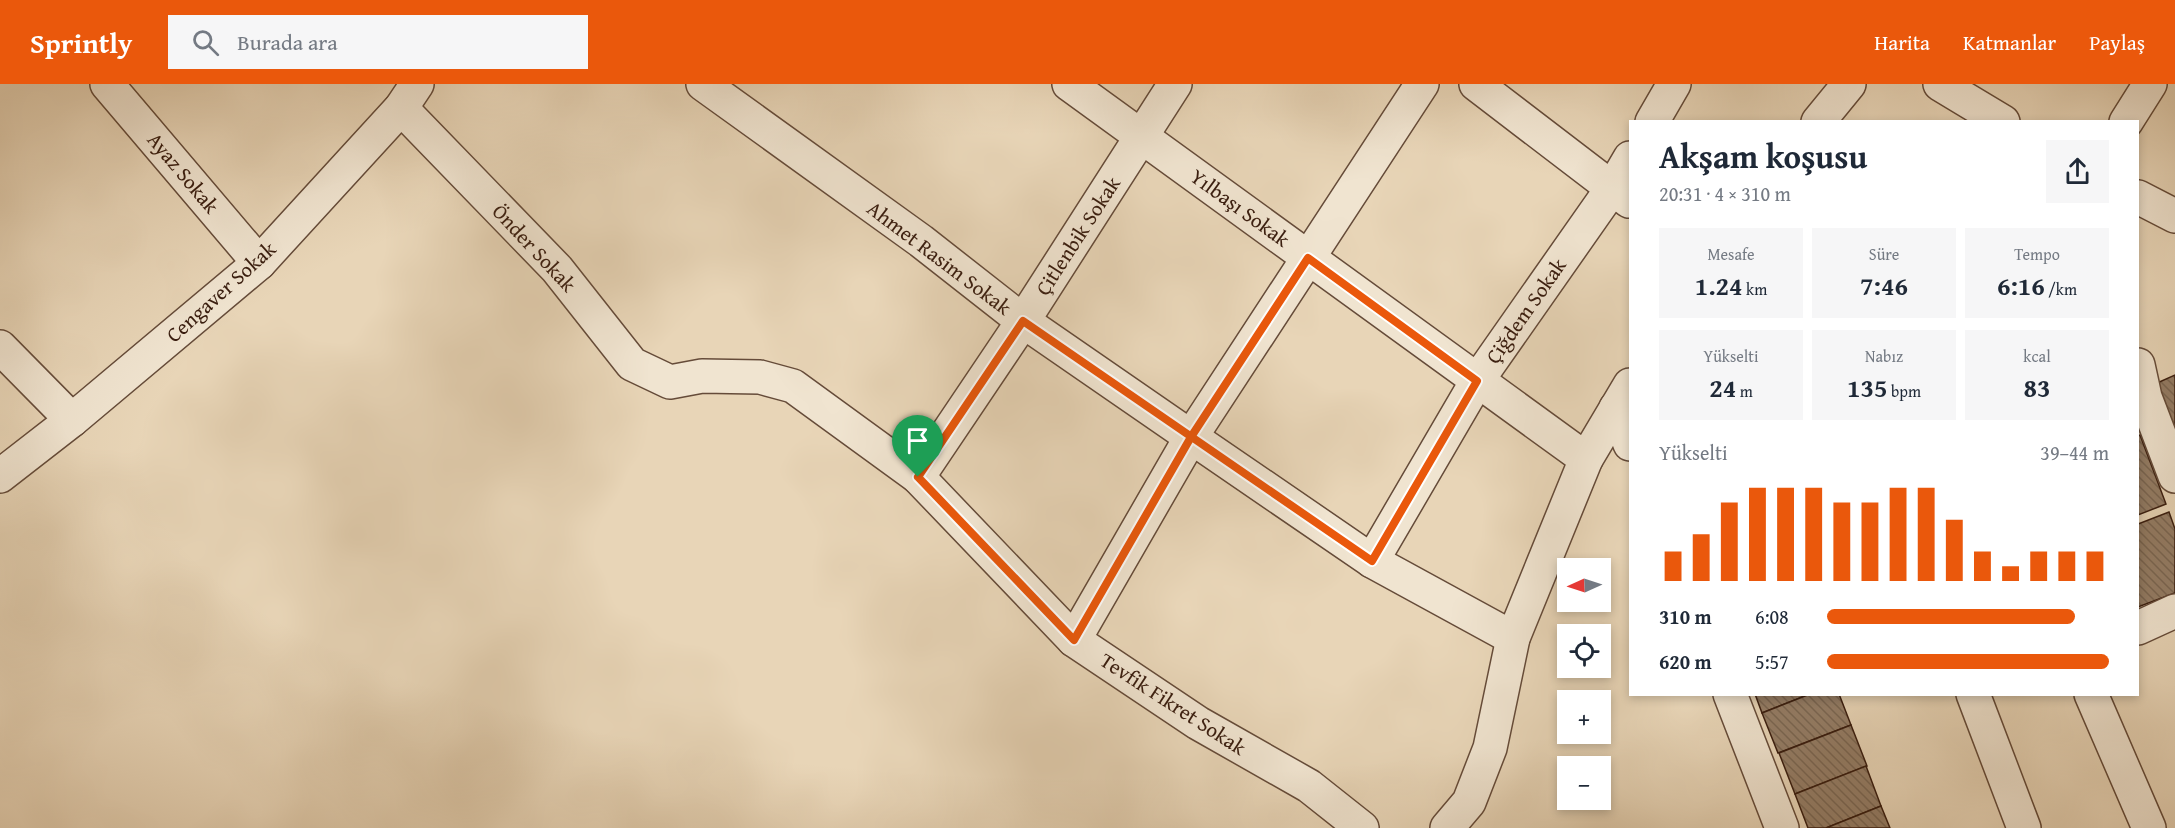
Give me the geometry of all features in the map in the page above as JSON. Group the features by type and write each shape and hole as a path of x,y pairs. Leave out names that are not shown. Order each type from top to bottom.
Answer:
{"street":[{"name":"Ayaz Sokak","path":"107,84 259,263"},
{"name":"Yılbaşı Sokak","path":"1069,84 1586,459"},
{"name":"Çitlenbik Sokak","path":"918,477 1023,321 1175,84"},
{"path":"1074,640 1191,437 1422,84"},
{"path":"1476,84 1622,195"},
{"path":"1653,120 1674,84"},
{"path":"1940,84 2000,120"},
{"path":"2127,120 2150,84"},
{"path":"1820,120 1846,85"},
{"name":"Ahmet Rasim Sokak","path":"709,86 921,241 1023,321 1191,437 1372,561 1513,638"},
{"name":"Cengaver Sokak","path":"0,476 72,420 259,263 409,96"},
{"name":"Önder Sokak","path":"409,96 557,269 632,364 670,382"},
{"name":"Çiğdem Sokak","path":"1372,561 1477,381 1622,195 1629,163"},
{"path":"2139,198 2175,216"},
{"path":"0,347 72,420"},
{"name":"Tevfik Fikret Sokak","path":"670,382 702,376 760,378 793,386 918,477 1074,640 1198,723 1309,786 1362,828"},
{"path":"2139,376 2141,399 2175,476"},
{"path":"1447,828 1469,802 1490,748 1513,638 1586,459 1623,396"},
{"path":"1623,396 1629,437"},
{"path":"2139,628 2175,611"},
{"path":"1731,696 1782,828"},
{"path":"1974,696 2024,828"},
{"path":"2092,696 2149,828"}],"building":[{"path":"2175,375 2175,427 2173,427 2155,384"},
{"path":"2139,436 2166,504 2139,515"},
{"path":"2169,512 2175,529 2175,593 2139,607 2139,524"},
{"path":"1756,696 1805,696 1762,713"},
{"path":"1805,696 1840,696 1851,725 1778,753 1762,713"},
{"path":"1851,725 1867,766 1795,794 1779,753"},
{"path":"1866,766 1881,806 1826,828 1808,828 1795,794"},
{"path":"1881,806 1890,828 1826,828"}],"route":[{"path":"918,477 1023,321 1191,437 1372,561 1477,381 1308,258 1191,437 1074,640 918,477"}]}
